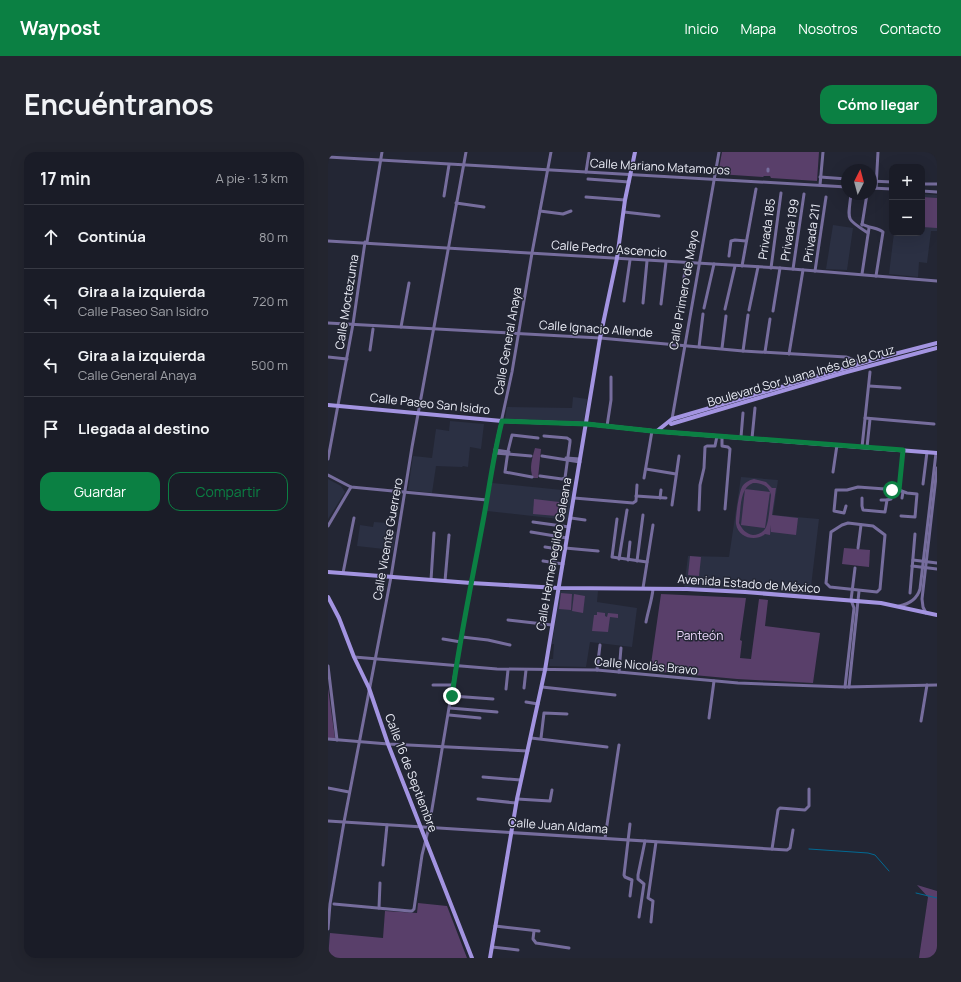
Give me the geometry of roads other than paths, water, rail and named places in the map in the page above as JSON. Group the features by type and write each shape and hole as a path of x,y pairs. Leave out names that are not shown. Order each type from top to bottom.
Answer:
{"main road":[{"name":"Calle Hermenegildo Galeana","path":"490,958 516,801 542,687 587,424 600,338 617,258 625,200 635,152"},
{"name":"Boulevard Sor Juana Inés de la Cruz","path":"672,421 862,363 937,343"},
{"name":"Boulevard Sor Juana Inés de la Cruz","path":"672,421 937,348"},
{"name":"Calle Paseo San Isidro","path":"328,405 502,421 587,424 652,431 936,453"},
{"path":"657,431 672,421"},
{"name":"Calle Primero de Mayo","path":"670,432 672,421"},
{"path":"328,572 391,578 558,588"},
{"name":"Avenida Estado de México","path":"558,588 643,588 731,591 851,600 897,606 937,615"},
{"name":"Calle 16 de Septiembre","path":"328,597 340,618 354,657 369,688 388,744 472,958"}],"street":[{"name":"Calle Moctezuma","path":"328,459 347,359 382,152"},
{"name":"Calle Vicente Guerrero","path":"328,929 349,792 391,578 412,447 466,152"},
{"name":"Calle General Anaya","path":"379,908 412,911 415,903 422,855 429,827 442,746 449,715 456,666 495,451 519,333 550,152"},
{"name":"Calle Primero de Mayo","path":"672,421 698,264 719,152"},
{"path":"820,185 823,152"},
{"path":"877,166 878,152"},
{"path":"586,172 589,154"},
{"name":"Calle Mariano Matamoros","path":"328,157 841,187"},
{"path":"444,196 449,164"},
{"path":"820,177 841,179"},
{"path":"588,179 629,182"},
{"path":"877,181 889,182"},
{"path":"925,184 937,184"},
{"path":"877,188 889,189"},
{"path":"742,266 756,189"},
{"path":"925,191 937,192"},
{"name":"Privada 185","path":"771,268 781,193"},
{"name":"Privada 199","path":"793,269 804,194"},
{"path":"586,197 625,200"},
{"name":"Privada 211","path":"815,271 826,197"},
{"path":"851,200 849,219 852,224 868,233"},
{"path":"862,229 865,200"},
{"path":"456,203 484,207"},
{"path":"540,211 563,214 571,211"},
{"path":"624,212 659,216"},
{"path":"862,224 869,228 880,229 883,232 876,276"},
{"path":"862,274 869,228"},
{"name":"Calle Pedro Ascencio","path":"328,241 366,242 630,260 780,268 937,281"},
{"path":"729,256 731,241 746,241"},
{"path":"624,301 630,260"},
{"path":"643,303 647,261"},
{"path":"662,304 666,262"},
{"path":"680,308 686,263"},
{"path":"704,308 714,264"},
{"path":"726,309 735,266"},
{"path":"749,310 758,267"},
{"path":"773,311 780,268"},
{"path":"789,354 803,270"},
{"path":"401,327 409,282"},
{"path":"699,347 703,314"},
{"path":"743,351 748,315"},
{"path":"722,348 726,316"},
{"path":"765,352 770,319"},
{"name":"Calle Ignacio Allende","path":"328,323 600,338 743,351 846,357 862,363"},
{"path":"370,350 373,329"},
{"path":"328,357 347,359"},
{"path":"865,447 865,418 870,372"},
{"path":"607,426 611,400 611,377"},
{"path":"869,386 900,388"},
{"path":"752,438 755,408"},
{"path":"741,437 743,413"},
{"path":"865,418 934,424"},
{"path":"865,447 870,419"},
{"path":"644,478 652,431"},
{"path":"532,477 506,473 505,471 512,434 538,438"},
{"path":"699,510 705,447 715,446 717,435"},
{"path":"540,476 564,479 566,477 570,442 569,439 544,436"},
{"path":"722,436 722,446 729,448 729,468 726,480 725,509"},
{"path":"833,472 837,445"},
{"path":"899,490 903,450"},
{"path":"495,451 531,456"},
{"path":"923,484 927,452"},
{"path":"934,497 936,453"},
{"path":"542,456 580,461"},
{"path":"672,505 679,456"},
{"path":"897,606 909,603 917,595 920,589 937,468"},
{"path":"646,469 676,474"},
{"path":"328,475 351,487 487,500"},
{"path":"574,498 633,503 636,501 637,484"},
{"path":"328,526 351,487"},
{"path":"846,506 844,513 834,511 836,490 849,490 858,487 899,490 916,494 918,496 915,517 901,516"},
{"path":"660,498 661,490"},
{"path":"881,500 891,499 892,490"},
{"path":"902,498 903,492"},
{"path":"636,496 666,498"},
{"path":"862,498 863,510 866,511 886,512 887,500"},
{"path":"619,559 627,510"},
{"path":"636,561 643,515"},
{"path":"343,573 354,518"},
{"path":"571,518 585,520"},
{"path":"617,519 612,556 614,559 647,562"},
{"path":"533,522 569,528"},
{"path":"844,524 860,525 875,527 885,535 880,589 877,592 830,587 826,583 831,532 844,524"},
{"path":"643,588 653,525"},
{"path":"858,548 860,525"},
{"path":"531,532 567,538"},
{"path":"431,580 434,533"},
{"path":"910,593 915,534"},
{"path":"445,581 449,535"},
{"path":"628,560 630,542"},
{"path":"545,547 598,551"},
{"path":"913,560 937,563"},
{"path":"543,561 563,564"},
{"path":"912,566 937,569"},
{"path":"845,687 854,608 851,600 855,568"},
{"path":"924,568 922,599 923,607 926,612"},
{"path":"646,622 653,589"},
{"path":"849,687 859,590"},
{"path":"508,620 552,625"},
{"path":"462,637 488,640 510,645"},
{"path":"443,639 461,642"},
{"path":"597,670 600,645"},
{"path":"619,672 621,648"},
{"name":"Calle Nicolás Bravo","path":"354,657 508,670 597,670 714,681 845,687 937,685"},
{"path":"328,666 337,740"},
{"path":"506,689 508,670"},
{"path":"524,688 526,670"},
{"path":"709,718 714,681"},
{"path":"433,685 453,686"},
{"path":"920,721 927,685"},
{"path":"542,687 615,695"},
{"path":"452,696 493,699"},
{"path":"526,702 538,704"},
{"path":"450,708 497,712"},
{"path":"541,738 544,712 568,714"},
{"path":"449,715 480,718"},
{"path":"531,738 607,747"},
{"path":"328,739 388,744 528,751"},
{"path":"605,838 619,745"},
{"path":"483,777 521,780"},
{"path":"328,788 349,792"},
{"path":"772,849 778,810 780,808 805,810 809,806 809,789"},
{"path":"478,799 550,801 552,790"},
{"name":"Calle Juan Aldama","path":"328,821 787,850 790,848 793,830"},
{"path":"630,824 624,876 632,880 630,896"},
{"path":"383,865 387,825"},
{"path":"640,916 644,884 638,879 638,876 645,841"},
{"path":"650,922 653,901 648,898 656,842"},
{"path":"331,904 379,908 380,883"},
{"path":"495,926 540,931"},
{"path":"534,931 533,939 536,943 569,948"},
{"path":"492,947 518,950"}],"waterway":[{"path":"809,849 868,853 875,855 889,871"},
{"path":"916,893 937,898"}],"park label":[{"name":"Panteón","path":"700,636"}]}
